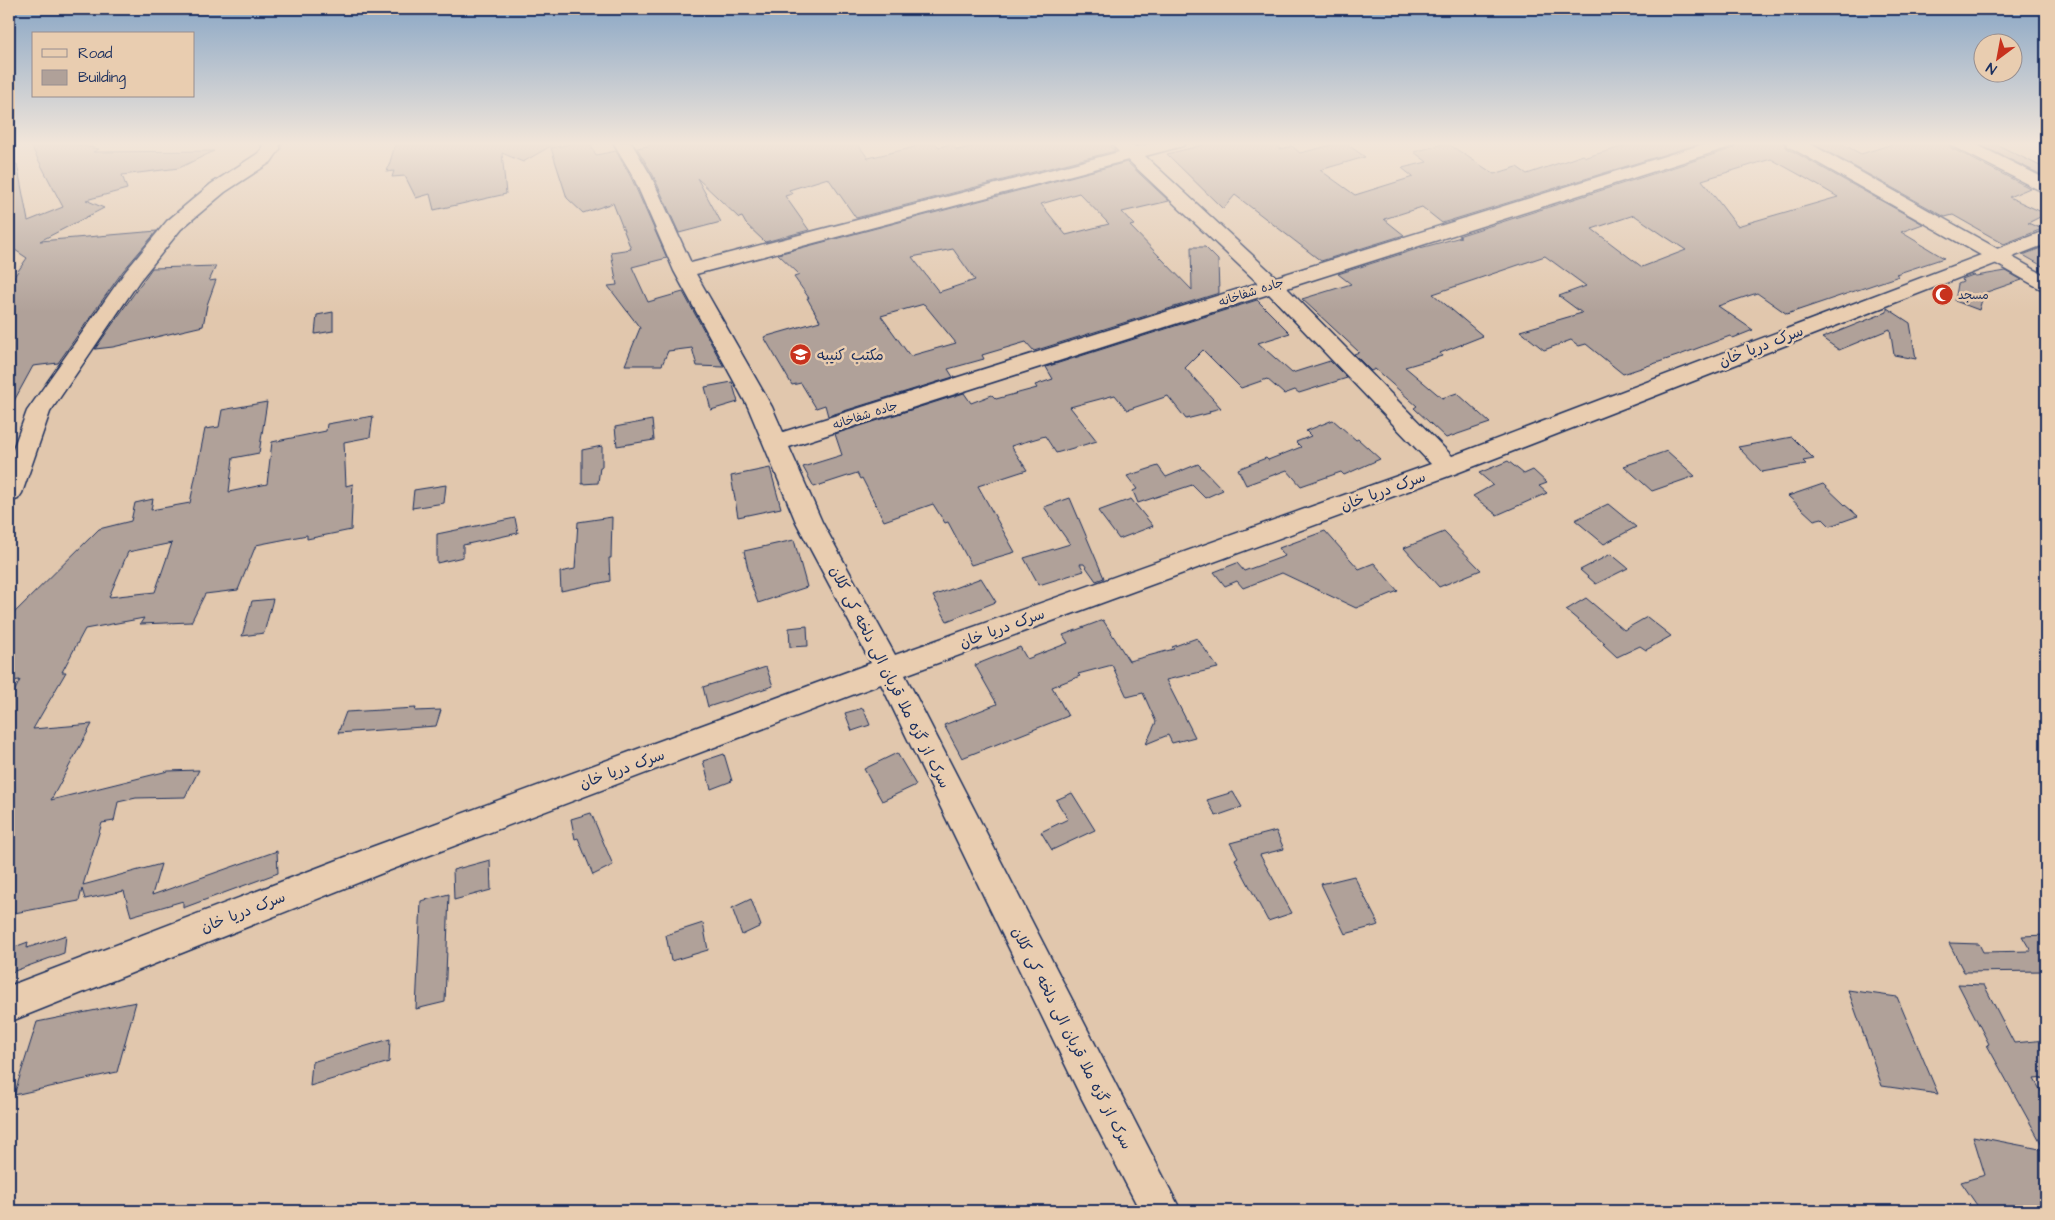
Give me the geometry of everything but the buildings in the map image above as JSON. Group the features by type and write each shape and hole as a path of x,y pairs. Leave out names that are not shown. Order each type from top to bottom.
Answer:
{"street":[{"path":"9,493 39,411 132,276 174,225 205,199"},
{"name":"سرک از گزه ملا قربان الی دلخه کی کلان","path":"652,199 684,271 760,407 809,522 888,669 1084,1065 1160,1211"},
{"path":"684,271 940,199"},
{"path":"1180,199 1273,286 1448,467"},
{"name":"جاده شفاخانه","path":"775,443 1548,199"},
{"path":"1895,199 2046,284"},
{"name":"سرک دریا خان","path":"9,1004 370,863 888,669 1448,467 2046,236"}],"place":[{"name":"مسجد","path":"1942,295"},
{"name":"مکتب کنیبه","path":"801,355"}]}
